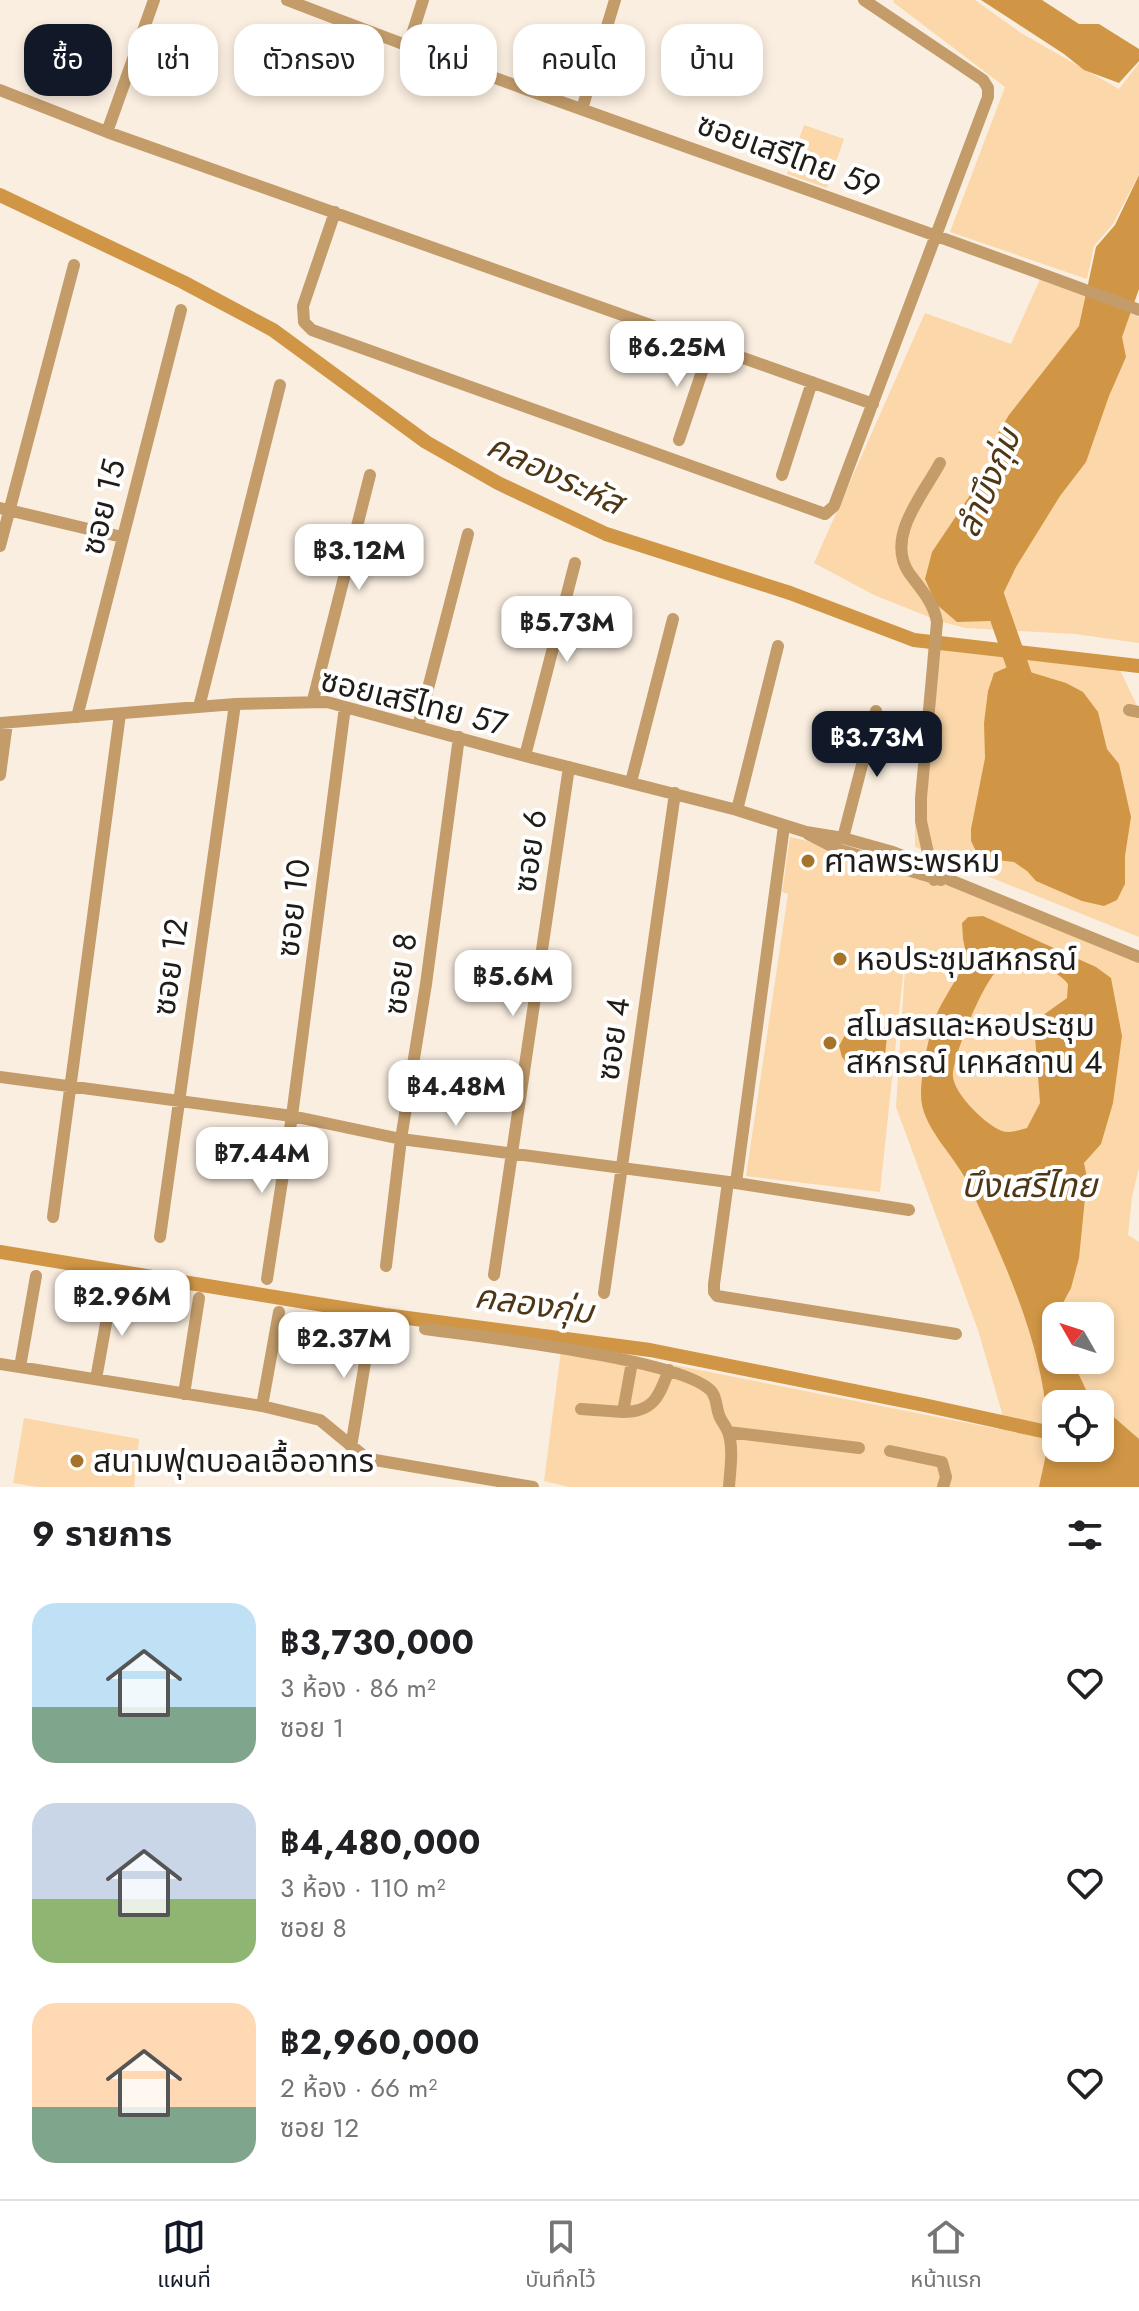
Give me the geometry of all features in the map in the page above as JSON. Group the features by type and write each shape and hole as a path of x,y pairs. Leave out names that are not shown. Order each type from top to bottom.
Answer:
{"street":[{"path":"107,132 154,0"},
{"name":"ซอยเสรีไทย 59","path":"287,0 400,44"},
{"path":"415,24 423,0"},
{"path":"582,109 615,0"},
{"path":"335,212 302,314 304,322 312,330 825,514 834,506 988,97 988,88 973,72 864,0"},
{"name":"ซอยเสรีไทย 59","path":"497,79 1139,310"},
{"path":"0,90 107,132 873,404"},
{"path":"0,546 5,509 74,265"},
{"name":"ซอย 15","path":"77,717 181,310"},
{"path":"679,440 710,348"},
{"path":"782,475 812,382"},
{"path":"199,707 280,385"},
{"path":"934,874 921,821 921,798 937,622 935,610 904,564 900,544 903,530 940,463"},
{"path":"313,700 370,475"},
{"path":"5,509 122,537"},
{"path":"418,727 468,534"},
{"path":"525,756 575,563"},
{"path":"631,782 673,619"},
{"path":"737,810 778,646"},
{"name":"ซอยเสรีไทย 57","path":"4,723 313,700 675,793 806,832 843,838 903,855 934,874"},
{"name":"ซอย 12","path":"160,1237 235,704"},
{"name":"ซอย 10","path":"267,1279 292,1116 345,707"},
{"path":"843,838 876,711"},
{"path":"53,1217 120,714"},
{"path":"0,775 4,723"},
{"name":"ซอย 8","path":"386,1266 401,1139 426,984 459,737"},
{"name":"ซอย 6","path":"494,1275 569,767"},
{"name":"ซอย 4","path":"604,1293 675,793"},
{"path":"784,826 714,1292 717,1296 956,1334"},
{"name":"ซอยเสรีไทย 57","path":"806,832 837,849 950,880 1139,957"},
{"path":"0,1077 177,1099 292,1116 401,1139 909,1210"},
{"path":"20,1367 36,1276"},
{"path":"96,1379 112,1290"},
{"path":"184,1394 199,1298"},
{"path":"262,1406 279,1312"},
{"path":"351,1447 372,1320"},
{"path":"425,1329 551,1346 687,1376 710,1389 728,1432 731,1444 729,1487"},
{"path":"623,1412 632,1362"},
{"path":"0,1364 262,1406 320,1420 351,1447 375,1460 533,1487"},
{"path":"581,1409 637,1412 647,1408 661,1391 669,1370"},
{"path":"728,1432 859,1448"},
{"path":"890,1451 942,1462 946,1477 943,1487"}],"shaded area":[{"path":"894,0 975,0 1021,33 1119,89 1139,63 1139,174 1113,224 1094,246 1087,279 950,232 1005,87"},
{"path":"804,125 844,139 827,188 787,174"},
{"path":"1041,277 1139,317 1139,643 1075,634 965,628 874,595 814,563 925,313 1011,344"},
{"path":"928,647 1120,670 1139,710 1139,937 915,847"},
{"path":"790,837 869,855 1139,951 1139,1168 1128,1235 1139,1242 1139,1487 569,1487 544,1481 562,1343 998,1429 1002,1413 978,1330 896,1107 907,938 880,1192 746,1176 788,894 782,892"},
{"name":"สนามฟุตบอลเอื้ออาทร","path":"24,1418 139,1439 134,1487 38,1487 13,1483"}],"water":[{"path":"981,0 1042,0 1079,24 1099,24 1139,49 1139,61 1119,83 1084,70"},
{"path":"1139,175 1139,289 1122,337 1126,357 1086,462 1060,496 1016,567 990,621 957,622 936,604 925,579 932,552 989,467 992,443 1009,415 1079,326 1096,247 1115,225"},
{"path":"1010,666 1066,683 1083,692 1098,712 1107,749 1119,764 1131,817 1125,856 1125,884 1117,900 1104,906 1082,901 1036,881 1014,862 988,859 976,851 971,841 985,758 984,723 988,691 994,673"},
{"name":"บึงเสรีไทย","path":"983,916 1096,967 1111,978 1122,1036 1113,1103 1101,1144 1084,1163 1087,1178 1079,1258 1071,1288 1064,1302 1042,1302 1042,1374 1079,1374 1086,1390 1043,1390 1034,1348 1010,1276 966,1180 932,1129 922,1106 924,1064 938,1011 967,958 962,923 968,917","holes":["1017,964 1045,969 1068,984 1067,998 1042,1016 1035,1036 1040,1103 1027,1128 1005,1132 988,1123 959,1092 953,1077 957,1054 985,988 999,969"]},
{"path":"862,1025 888,1027 883,1074 854,1071 842,1057 839,1046 845,1035"},
{"name":"บึงเสรีไทย","path":"1114,1417 1139,1439 1139,1487 1039,1487 1044,1462 1114,1462"}],"waterway":[{"name":"คลองระหัส","path":"0,195 183,282 273,330 426,442 498,483 606,534 790,593 914,640 1139,666"},
{"name":"ลำบึงกุ่ม","path":"988,581 1028,696"},
{"name":"คลองกุ่ม","path":"0,1252 385,1315 650,1350 1042,1431"}],"place":[{"name":"ศาลพระพรหม","path":"808,861"},
{"name":"หอประชุมสหกรณ์","path":"840,959"},
{"name":"สโมสรและหอประชุม สหกรณ์ เคหสถาน 4","path":"830,1043"},
{"name":"สนามฟุตบอลเอื้ออาทร","path":"77,1461"}]}
